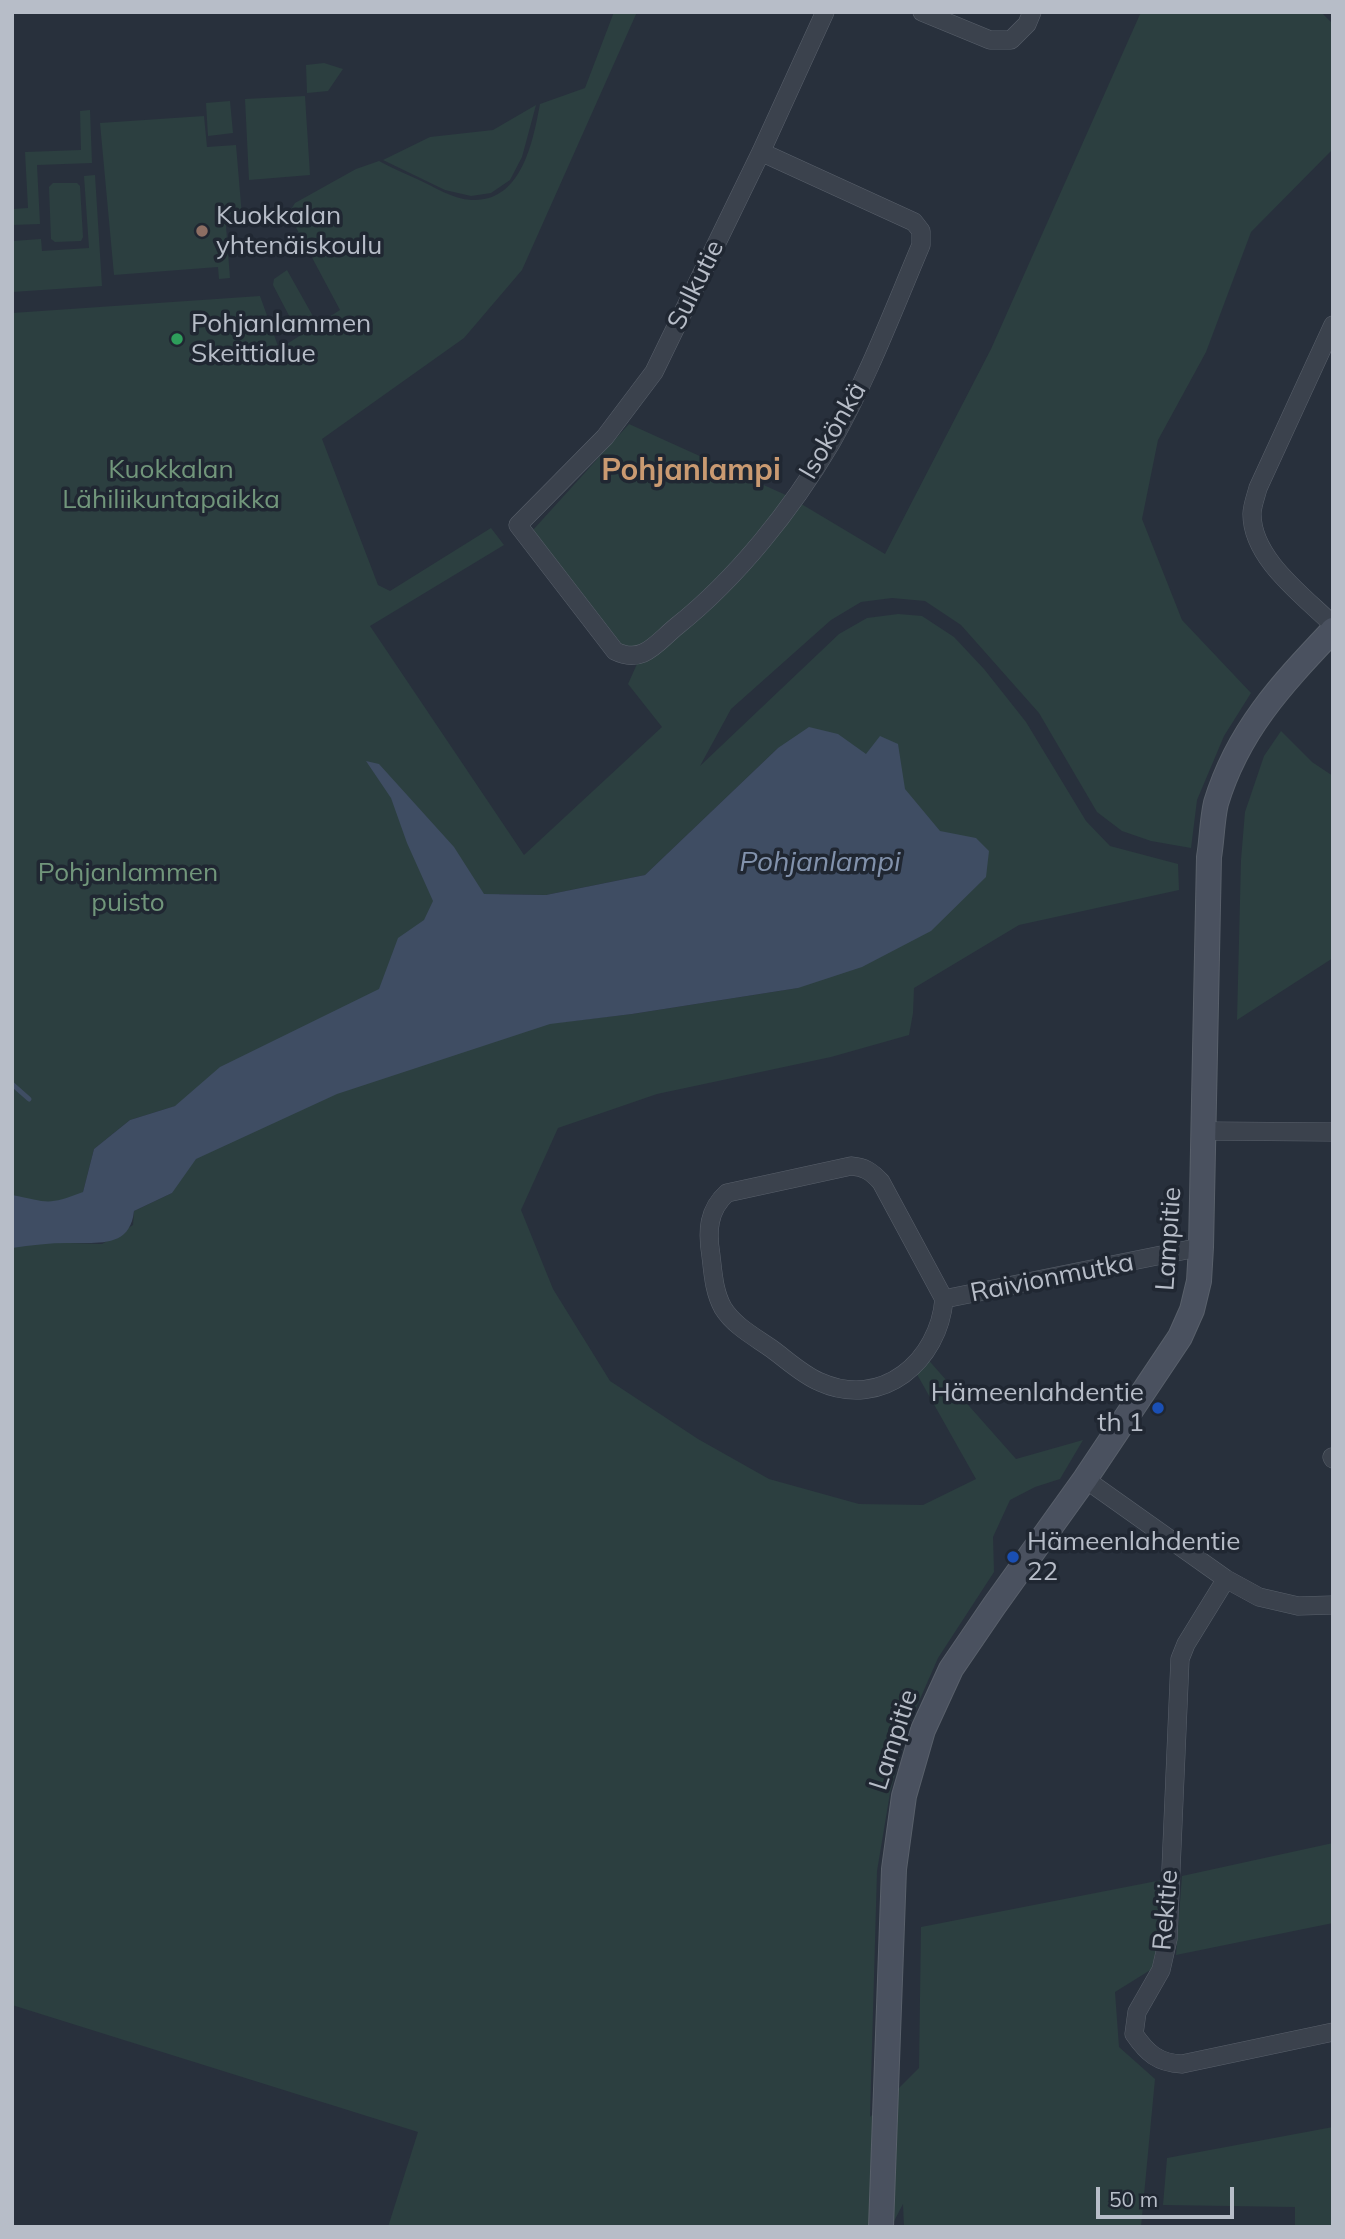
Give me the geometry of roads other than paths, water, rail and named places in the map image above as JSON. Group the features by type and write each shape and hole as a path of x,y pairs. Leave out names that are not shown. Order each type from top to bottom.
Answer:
{"street":[{"name":"Sulkutie","path":"518,525 606,437 654,372 761,152 825,12"},
{"path":"922,12 990,40 1011,40 1027,24 1032,12"},
{"name":"Isokönkä","path":"518,525 615,650 625,656 641,656 704,604 776,524 830,444 868,370 921,245 921,231 914,222 761,152"},
{"path":"1333,325 1258,488 1252,514 1256,537 1266,559 1333,628"},
{"name":"Lampitie","path":"881,2227 894,1869 904,1796 923,1730 951,1669 1085,1479 1180,1337 1192,1310 1199,1281 1201,1247 1209,857 1216,805 1240,744 1277,690 1333,628"},
{"path":"1205,1131 1333,1132"},
{"name":"Raivionmutka","path":"851,1166 862,1167 873,1173 881,1182 944,1299 943,1318 919,1361 905,1374 869,1391 853,1392 818,1382 730,1319 716,1292 708,1242 708,1225 712,1211 727,1193 851,1166"},
{"name":"Raivionmutka","path":"944,1299 1201,1247"},
{"path":"1085,1479 1226,1579 1259,1597 1298,1606 1333,1605"},
{"name":"Rekitie","path":"1226,1579 1186,1644 1180,1659 1168,1939 1161,1970 1137,2012 1134,2034 1146,2053 1166,2063 1182,2064 1333,2032"}],"water":[{"name":"Pohjanlampi","path":"809,727 838,734 866,754 880,736 898,744 905,789 940,831 976,838 989,851 986,877 931,931 862,967 798,988 550,1024 337,1094 196,1159 172,1193 134,1211 126,1232 119,1238 101,1242 12,1248 12,1195 48,1201 83,1192 94,1149 130,1120 175,1106 220,1067 379,989 398,938 424,920 433,901 407,843 391,798 366,761 379,764 454,847 484,894 546,895 645,875 778,748"}],"waterway":[{"path":"12,1084 29,1099"}],"place":[{"name":"Kuokkalan yhtenäiskoulu","path":"202,231"},
{"name":"Pohjanlammen Skeittialue","path":"177,339"},
{"name":"Hämeenlahdentie th 1","path":"1158,1408"},
{"name":"Hämeenlahdentie 22","path":"1013,1557"}],"district":[{"name":"Pohjanlampi","path":"691,471"}],"park label":[{"name":"Kuokkalan Lähiliikuntapaikka","path":"171,485"},
{"name":"Pohjanlammen puisto","path":"128,888"}]}
